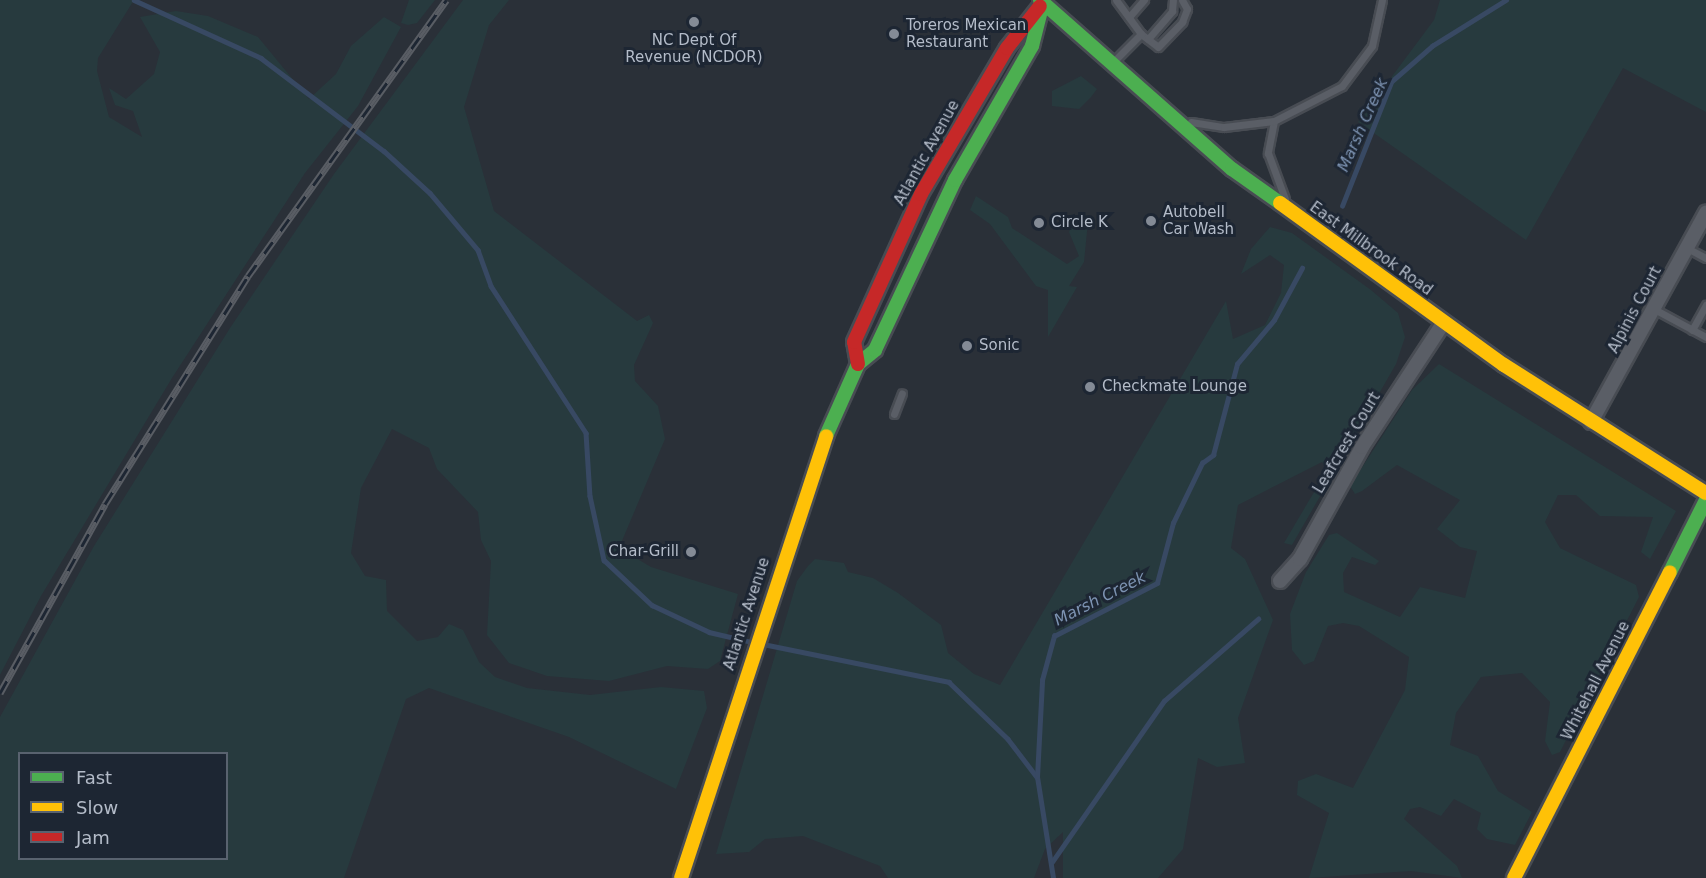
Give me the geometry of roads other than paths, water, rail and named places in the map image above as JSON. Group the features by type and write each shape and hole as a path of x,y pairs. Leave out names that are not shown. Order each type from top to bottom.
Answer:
{"main road":[{"name":"East Millbrook Road","path":"1043,1 1167,115 1291,211 1444,322 1591,423 1706,493"},
{"name":"Atlantic Avenue","path":"858,364 854,342 921,195 1007,48 1043,1"},
{"name":"Atlantic Avenue","path":"681,878 799,507 858,364 875,350 955,180 1032,46 1043,1"},
{"name":"Whitehall Avenue","path":"1514,878 1706,500"}],"street":[{"name":"Alpinis Court","path":"1591,423 1706,213"},
{"name":"Leafcrest Court","path":"1280,581 1300,559 1362,447 1444,322"}],"lane":[{"path":"1116,0 1141,34 1158,47 1182,22 1187,9 1182,0"},
{"path":"1129,17 1144,0"},
{"path":"1148,39 1172,11 1173,0"},
{"path":"1167,115 1214,127 1274,121 1342,86 1372,46 1382,0"},
{"path":"1110,65 1141,34"},
{"path":"1274,121 1270,169 1291,211"},
{"path":"1687,248 1706,258"},
{"path":"1692,330 1706,305"},
{"path":"1654,309 1706,337"},
{"path":"894,414 902,393"}],"waterway":[{"path":"134,0 261,58 384,151 430,193 478,250 491,286 586,433 590,496 604,560 652,605 709,632 752,642"},
{"name":"Marsh Creek","path":"1342,206 1391,82 1432,46 1506,0"},
{"name":"Marsh Creek","path":"1053,878 1037,777 1042,680 1054,636 1157,583 1173,523 1202,463 1213,455 1237,364 1274,320 1302,268"},
{"path":"1052,862 1164,701 1258,619"},
{"path":"763,644 949,682 1008,739 1037,777"}],"railway":[{"path":"0,693 105,504 248,276 446,0"}],"place":[{"name":"NC Dept Of Revenue (NCDOR)","path":"694,22"},
{"name":"Toreros Mexican Restaurant","path":"894,34"},
{"name":"Autobell Car Wash","path":"1151,221"},
{"name":"Circle K","path":"1039,223"},
{"name":"Sonic","path":"967,346"},
{"name":"Checkmate Lounge","path":"1090,387"},
{"name":"Char-Grill","path":"691,552"}]}
